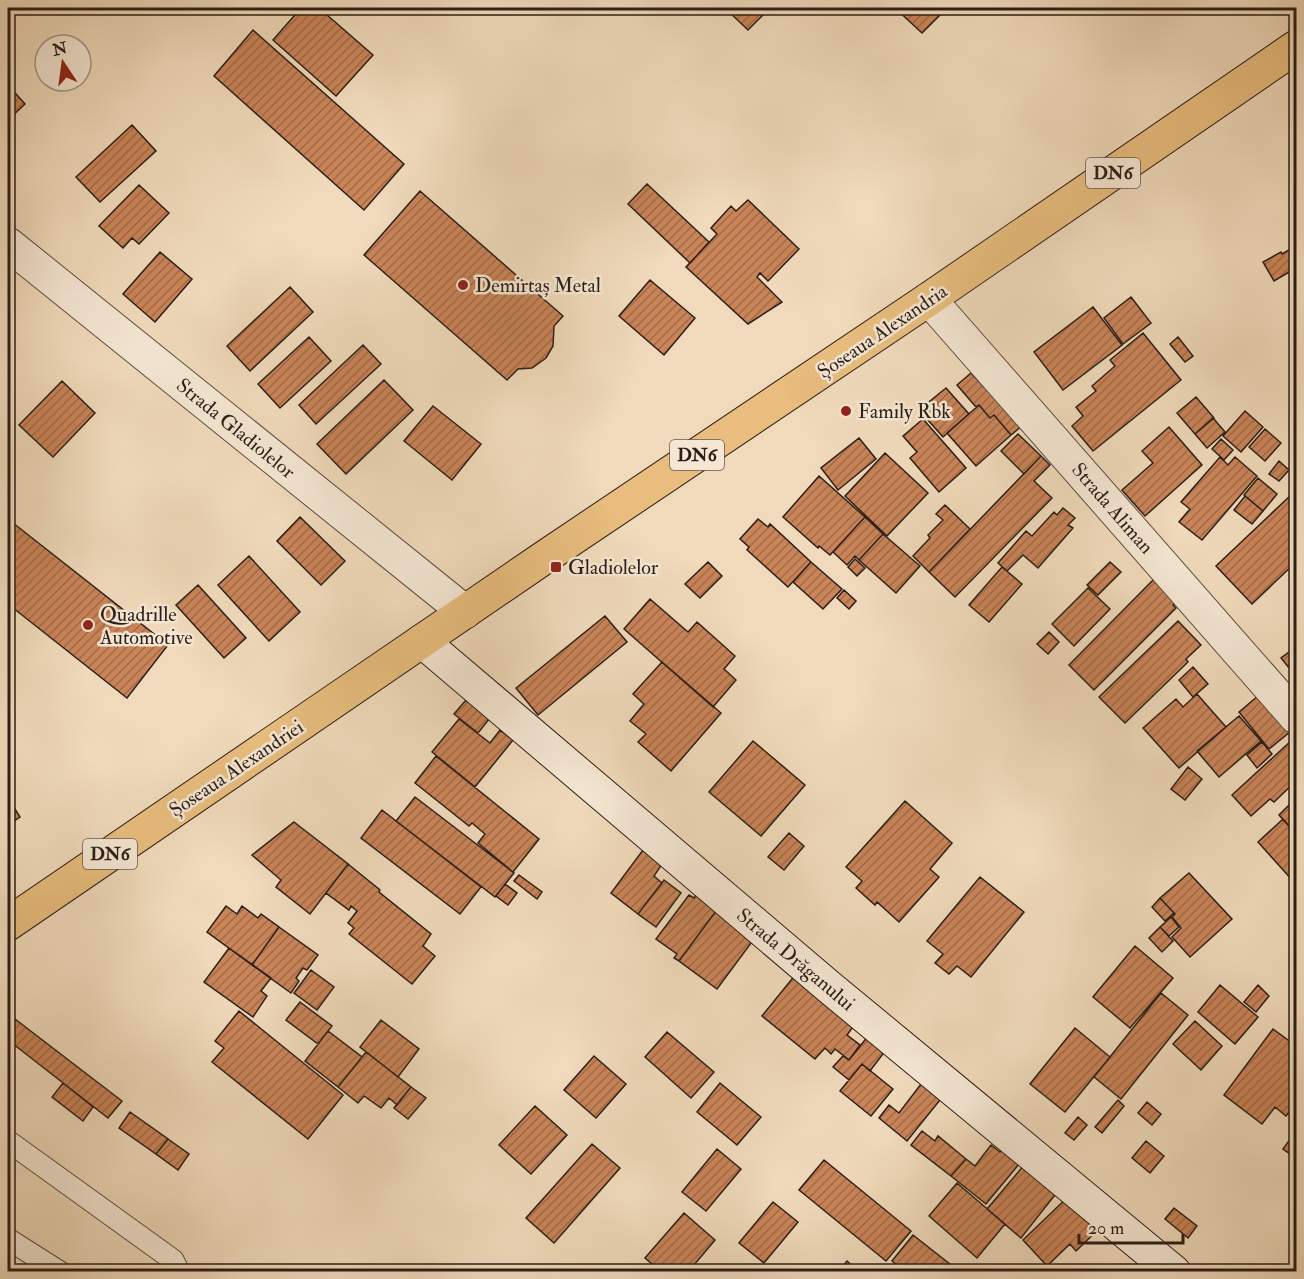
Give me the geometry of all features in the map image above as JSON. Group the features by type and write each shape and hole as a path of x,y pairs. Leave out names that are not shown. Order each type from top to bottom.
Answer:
{"main road":[{"name":"Șoseaua Alexandria","path":"465,612 929,299 1296,47"},
{"name":"Șoseaua Alexandriei","path":"8,924 465,612"}],"street":[{"name":"Strada Gladiolelor","path":"8,244 465,612"},
{"name":"Strada Aliman","path":"929,299 1296,717"},
{"name":"Strada Drăganului","path":"422,641 1163,1270"}],"lane":[{"path":"8,1141 173,1260 179,1272"},
{"path":"8,1239 60,1272"}],"building":[{"path":"301,8 319,8 373,55 336,96 273,40"},
{"path":"725,8 770,8 748,30"},
{"path":"895,8 947,8 922,33"},
{"path":"253,30 404,164 364,210 214,76"},
{"path":"8,85 25,104 8,120"},
{"path":"132,125 156,151 100,202 76,177"},
{"path":"647,184 709,242 690,263 628,204"},
{"path":"139,185 169,213 139,244 132,238 123,248 99,226"},
{"name":"Demirtaș Metal","path":"420,191 563,316 554,326 553,346 546,358 532,368 518,369 507,380 364,255"},
{"path":"748,200 799,249 768,281 760,273 757,277 782,302 748,324 686,267 717,234 711,228 731,206 736,211"},
{"path":"1296,246 1296,268 1274,281 1263,262"},
{"path":"160,252 192,279 155,322 123,294"},
{"path":"650,280 695,318 664,355 619,316"},
{"path":"290,287 313,312 250,371 227,346"},
{"path":"1131,297 1151,323 1123,344 1104,318"},
{"path":"1093,307 1122,345 1063,390 1034,352"},
{"path":"1143,333 1181,380 1093,451 1072,426 1083,416 1076,407 1096,391 1092,386 1115,366 1110,360"},
{"path":"309,337 331,361 280,408 258,384"},
{"path":"1178,337 1193,356 1185,362 1170,344"},
{"path":"363,345 381,364 316,424 299,405"},
{"path":"971,373 984,387 987,384 1023,425 1011,435 994,415 990,418 979,405 976,407 957,385"},
{"path":"384,380 413,410 346,474 317,444"},
{"path":"62,381 95,413 53,457 19,425"},
{"path":"946,388 969,414 943,437 919,410"},
{"path":"1196,397 1214,418 1195,434 1177,413"},
{"path":"979,405 990,418 994,415 1011,435 976,466 947,433"},
{"path":"433,406 481,444 452,480 404,441"},
{"path":"1245,411 1263,427 1241,452 1223,436"},
{"path":"1213,418 1225,432 1207,448 1195,434"},
{"path":"923,419 966,468 939,492 910,458 917,452 903,436"},
{"path":"1169,427 1202,465 1145,516 1122,490 1153,463 1142,451"},
{"path":"1265,429 1281,443 1265,461 1249,447"},
{"path":"1018,434 1041,456 1024,474 1001,451"},
{"path":"859,438 876,459 838,490 821,468"},
{"path":"1221,439 1233,450 1224,460 1212,449"},
{"path":"885,453 928,493 887,536 845,496"},
{"path":"1041,456 1050,465 1034,481 1052,498 955,597 929,572"},
{"path":"1220,457 1228,465 1235,457 1257,476 1202,540 1179,522 1190,509 1181,502"},
{"path":"1279,461 1289,470 1279,481 1269,474"},
{"path":"819,476 865,517 830,555 819,546 818,548 783,517"},
{"path":"1258,478 1277,494 1263,511 1244,495"},
{"path":"1292,494 1296,499 1296,562 1252,604 1216,566"},
{"path":"1245,496 1263,511 1252,524 1234,510"},
{"path":"945,505 970,529 929,572 913,556 930,538 928,535 943,520 936,514"},
{"path":"1063,508 1075,518 1068,525 1073,528 1038,568 1023,555 1007,571 998,563 1026,531 1032,536 1054,512 1057,515"},
{"path":"300,517 345,561 321,585 277,541"},
{"path":"865,517 883,534 859,560 855,556 847,565 833,552"},
{"name":"Quadrille Automotive","path":"8,519 168,645 127,698 8,604"},
{"path":"758,519 768,527 770,524 811,562 788,587 747,550 749,547 740,539"},
{"path":"883,534 920,566 896,593 859,560"},
{"path":"249,556 300,612 269,641 218,585"},
{"path":"855,559 865,568 857,576 848,567"},
{"path":"708,562 722,576 700,598 685,584"},
{"path":"811,562 842,589 823,609 793,582"},
{"path":"1110,562 1121,572 1098,595 1087,585"},
{"path":"1002,567 1022,584 989,622 969,605"},
{"path":"1154,579 1177,601 1173,605 1176,608 1094,690 1069,665"},
{"path":"198,585 246,638 224,658 176,605"},
{"path":"1088,588 1110,609 1074,646 1052,624"},
{"path":"844,590 856,601 849,609 837,598"},
{"path":"650,599 688,632 697,622 735,656 724,669 736,680 713,707 624,629"},
{"path":"605,616 627,642 538,715 516,688"},
{"path":"1178,621 1201,645 1186,659 1188,662 1125,723 1099,697"},
{"path":"1049,632 1059,642 1048,654 1037,644"},
{"path":"1296,647 1296,673 1294,674 1281,658"},
{"path":"662,662 721,713 671,771 638,742 646,734 630,721 644,704 633,694"},
{"path":"1193,667 1208,684 1193,697 1179,680"},
{"path":"1265,690 1296,727 1269,749 1239,712"},
{"path":"1197,694 1226,727 1179,768 1143,728 1176,699 1183,707"},
{"path":"466,700 489,719 478,733 454,714"},
{"path":"1239,716 1261,741 1219,777 1197,751"},
{"path":"459,719 490,743 500,730 513,740 475,787 432,752"},
{"path":"1292,740 1296,745 1296,781 1274,802 1270,799 1251,816 1232,795"},
{"path":"753,741 805,785 761,836 709,792"},
{"path":"1262,742 1272,754 1257,768 1247,755"},
{"path":"436,756 539,839 513,872 478,843 485,834 472,823 469,826 415,783"},
{"path":"1188,767 1202,779 1185,800 1171,789"},
{"path":"415,797 514,873 495,897 396,821"},
{"path":"8,798 20,817 8,825"},
{"path":"1296,798 1296,834 1279,815"},
{"path":"905,801 952,843 930,869 939,877 899,922 877,902 875,905 856,888 862,881 846,867"},
{"path":"382,810 481,887 460,914 361,838"},
{"path":"1283,819 1296,834 1296,878 1293,881 1258,842"},
{"path":"294,822 348,864 310,914 276,887 281,880 252,855"},
{"path":"789,833 804,846 784,870 768,857"},
{"path":"643,850 662,864 654,876 662,883 638,914 611,893"},
{"path":"348,864 431,934 423,946 435,956 412,984 349,934 354,928 348,923 357,911 351,906 349,910 326,893"},
{"path":"1189,873 1232,919 1190,957 1172,937 1181,928 1172,917 1175,914 1160,898"},
{"path":"519,875 542,892 537,899 514,881"},
{"path":"980,877 1024,912 971,977 957,966 949,974 935,963 943,954 927,941"},
{"path":"664,880 681,893 656,927 638,914"},
{"path":"505,884 517,893 508,905 496,896"},
{"path":"698,891 719,907 679,961 674,958 677,954 656,939 689,895 694,898"},
{"path":"1160,898 1174,913 1165,921 1152,907"},
{"path":"226,906 237,914 242,906 258,918 261,914 279,927 252,965 207,932"},
{"path":"719,907 757,935 717,989 679,961"},
{"path":"1171,917 1179,927 1169,936 1160,927"},
{"path":"279,927 318,955 307,970 303,968 296,978 299,981 291,993 252,965"},
{"path":"1160,927 1173,941 1162,952 1149,938"},
{"path":"1135,946 1173,978 1130,1028 1093,997"},
{"path":"229,948 271,978 261,991 267,996 253,1017 204,982"},
{"path":"800,969 855,1024 847,1035 860,1045 849,1060 835,1049 831,1054 825,1048 815,1059 762,1016"},
{"path":"311,970 334,987 317,1010 294,993"},
{"path":"1220,985 1258,1017 1235,1044 1198,1012"},
{"path":"1258,985 1269,996 1256,1012 1244,1002"},
{"path":"1161,993 1188,1015 1121,1099 1094,1077"},
{"path":"300,1002 332,1026 318,1044 286,1020"},
{"path":"239,1011 343,1095 308,1139 212,1062 224,1048 215,1041"},
{"path":"15,1019 122,1101 108,1118 8,1040 8,1029"},
{"path":"381,1020 419,1049 398,1077 360,1047"},
{"path":"1195,1021 1222,1046 1201,1070 1173,1044"},
{"path":"1075,1028 1110,1057 1065,1112 1030,1084"},
{"path":"1273,1029 1296,1046 1296,1118 1289,1112 1286,1116 1275,1107 1262,1124 1224,1095"},
{"path":"328,1031 362,1057 338,1087 305,1061"},
{"path":"667,1032 714,1072 691,1098 645,1057"},
{"path":"868,1036 886,1050 870,1071 862,1064 849,1080 833,1067 843,1056 849,1060"},
{"path":"366,1052 411,1087 397,1105 389,1098 381,1108 364,1096 358,1103 338,1087"},
{"path":"594,1056 626,1084 596,1118 564,1090"},
{"path":"862,1064 893,1089 871,1116 840,1091"},
{"path":"63,1083 93,1107 83,1121 52,1097"},
{"path":"720,1083 761,1117 737,1145 697,1112"},
{"path":"921,1084 948,1090 907,1141 879,1118 889,1105 899,1113"},
{"path":"411,1087 426,1098 408,1119 394,1108"},
{"path":"1118,1100 1124,1106 1102,1133 1095,1127"},
{"path":"1147,1102 1161,1114 1152,1125 1138,1113"},
{"path":"535,1106 567,1135 531,1174 499,1145"},
{"path":"130,1112 168,1139 156,1154 119,1128"},
{"path":"1078,1117 1087,1125 1074,1140 1065,1133"},
{"path":"922,1131 935,1141 938,1136 966,1159 951,1176 911,1145"},
{"path":"1296,1131 1296,1158 1283,1149"},
{"path":"168,1139 189,1154 178,1170 156,1154"},
{"path":"1146,1141 1164,1156 1150,1173 1132,1158"},
{"path":"592,1144 620,1168 554,1243 526,1218"},
{"path":"1006,1144 1024,1158 986,1204 951,1176 966,1159 975,1166 991,1145 1000,1152"},
{"path":"717,1149 741,1169 706,1211 682,1192"},
{"path":"824,1160 911,1231 886,1261 799,1190"},
{"path":"1025,1164 1062,1186 1021,1238 987,1209"},
{"path":"957,1183 1005,1224 977,1258 929,1216"},
{"path":"1073,1192 1104,1224 1076,1251 1070,1244 1047,1266 1023,1240"},
{"path":"773,1202 798,1222 764,1263 739,1243"},
{"path":"1174,1208 1197,1226 1188,1238 1165,1219"},
{"path":"684,1213 715,1240 688,1272 661,1272 645,1258"},
{"path":"913,1235 960,1272 905,1272 892,1261"},
{"path":"847,1261 859,1272 838,1272"}],"place":[{"name":"Demirtaș Metal","path":"463,285"},
{"name":"Family Rbk","path":"846,411"},
{"name":"Gladiolelor","path":"556,567"},
{"name":"Quadrille Automotive","path":"88,625"}]}
